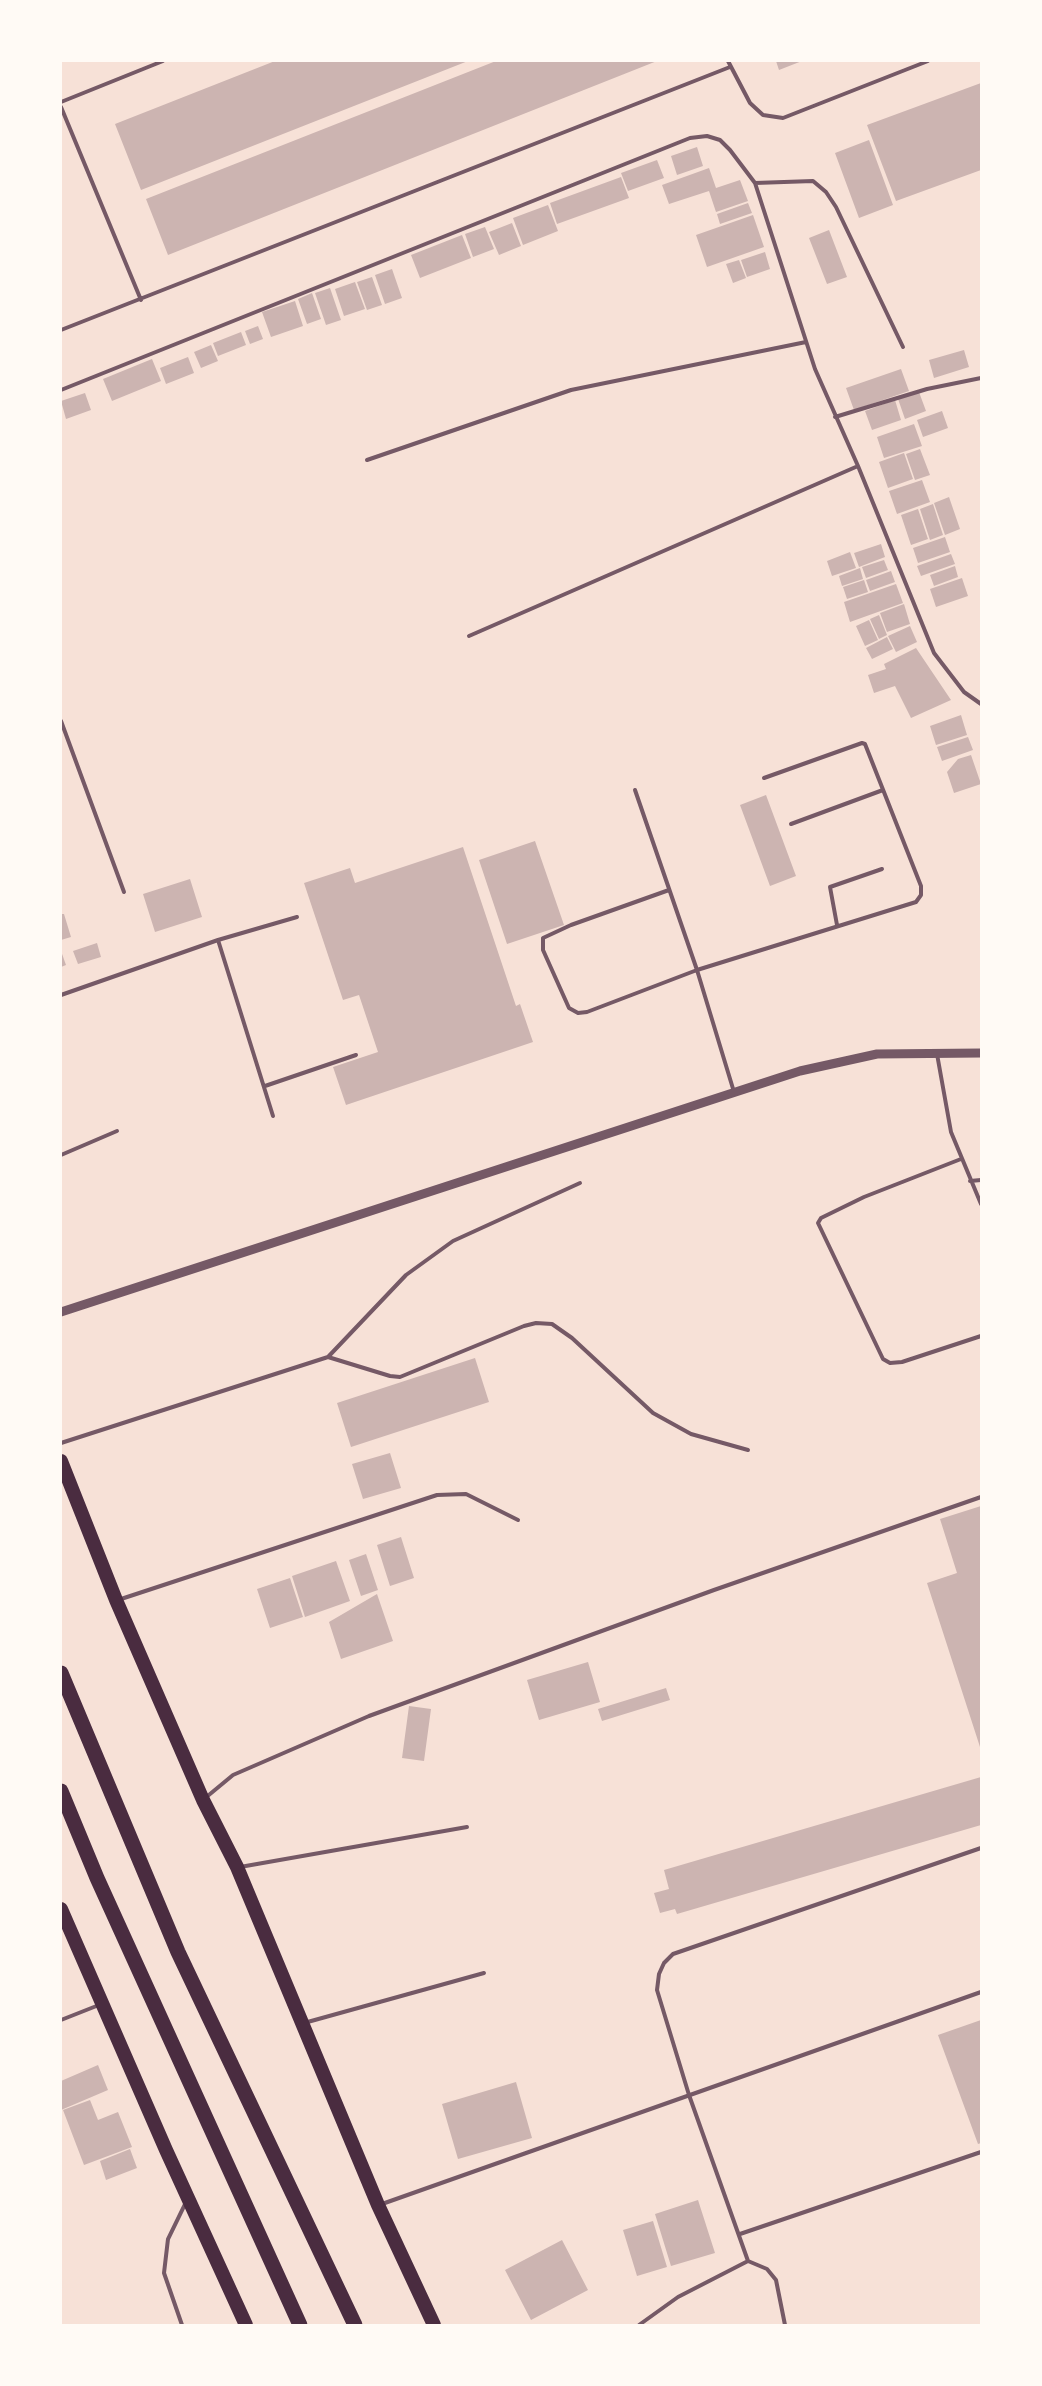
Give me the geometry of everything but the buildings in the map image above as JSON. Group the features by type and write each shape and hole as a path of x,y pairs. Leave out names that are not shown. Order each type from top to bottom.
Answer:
{"highway":[{"path":"61,1461 116,1600 202,1800 238,1867 378,2205 434,2325"},
{"path":"61,1672 178,1952 355,2325"},
{"path":"61,1791 97,1878 300,2325"},
{"path":"61,1909 246,2325"}],"street":[{"path":"61,1312 800,1071 877,1054 981,1053"}],"lane":[{"path":"61,102 163,61"},
{"path":"728,61 750,104 763,115 783,118 928,61"},
{"path":"61,330 730,67"},
{"path":"61,107 140,300"},
{"path":"61,390 690,138 707,136 720,140 739,159 755,183 806,342 835,417 858,466 934,653 964,692 981,704"},
{"path":"755,183 813,181 826,192 836,207 903,347"},
{"path":"368,460 571,390 742,353 806,342"},
{"path":"835,417 927,389 981,378"},
{"path":"469,636 858,466"},
{"path":"61,721 124,892"},
{"path":"669,890 548,934 543,938 543,950 570,1008 578,1013 587,1012 697,970 916,902 921,895 921,886 868,749 862,742 764,778"},
{"path":"635,790 697,970 734,1092"},
{"path":"791,824 883,790"},
{"path":"837,925 830,887 882,869"},
{"path":"61,995 218,940 297,917"},
{"path":"218,940 273,1116"},
{"path":"937,1053 950,1132 981,1204"},
{"path":"265,1086 356,1055"},
{"path":"61,1155 117,1131"},
{"path":"961,1159 864,1197 821,1218 818,1223 883,1359 890,1363 902,1362 981,1336"},
{"path":"970,1181 981,1180"},
{"path":"61,1443 328,1357 406,1275 453,1241 580,1183"},
{"path":"328,1357 390,1376 400,1377 524,1326 536,1322 552,1324 572,1338 653,1412 691,1434 748,1450"},
{"path":"116,1600 437,1495 466,1494 518,1520"},
{"path":"202,1800 233,1775 377,1713 714,1590 981,1497"},
{"path":"238,1867 466,1827"},
{"path":"748,2261 740,2234 689,2095 657,1990 659,1974 664,1963 673,1954 981,1848"},
{"path":"302,2023 484,1973"},
{"path":"378,2205 981,1992"},
{"path":"61,2020 104,2004"},
{"path":"740,2234 981,2152"},
{"path":"182,2325 164,2273 168,2239 188,2197"},
{"path":"639,2325 678,2297 748,2261"},
{"path":"748,2261 767,2269 776,2280 785,2325"}]}
